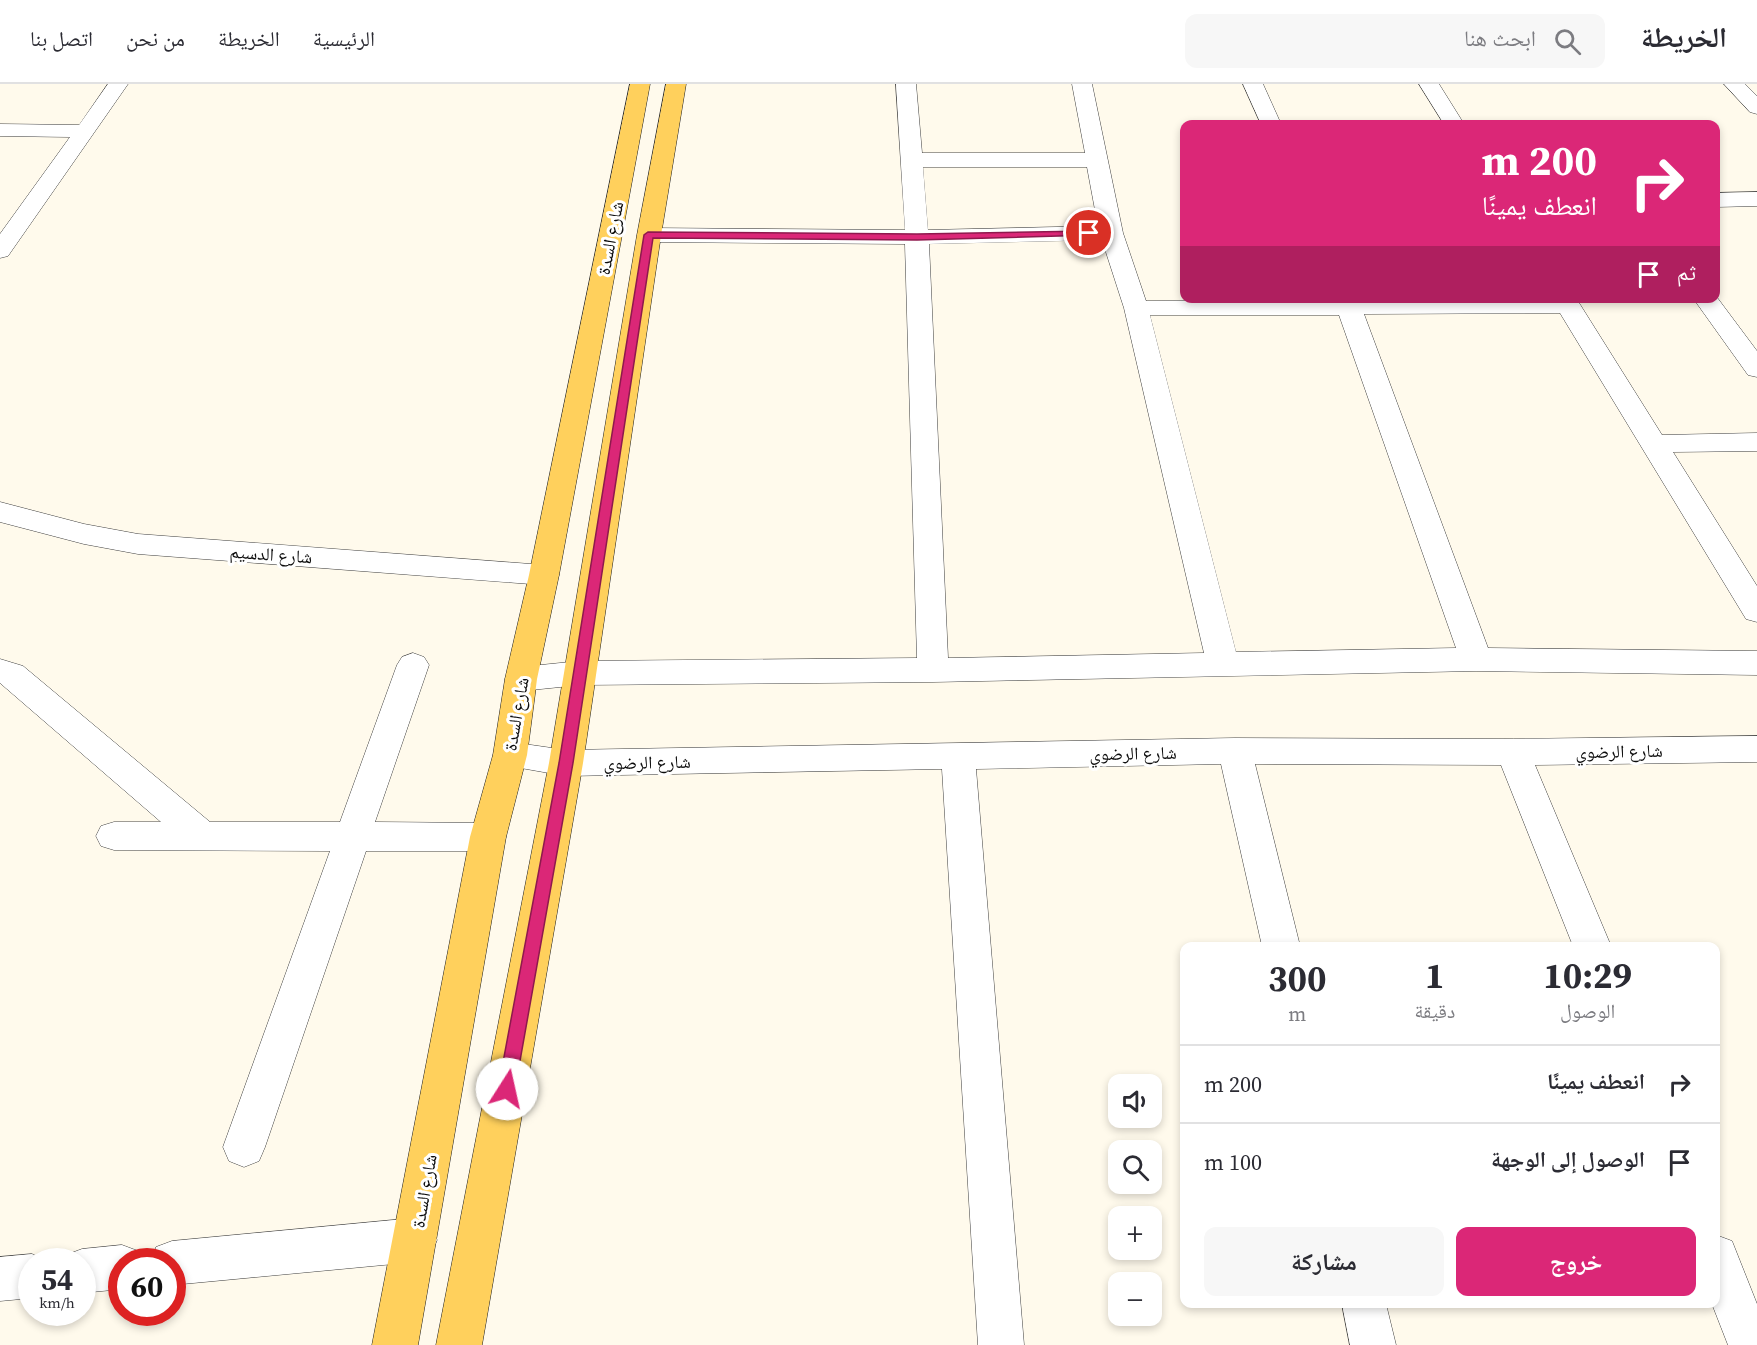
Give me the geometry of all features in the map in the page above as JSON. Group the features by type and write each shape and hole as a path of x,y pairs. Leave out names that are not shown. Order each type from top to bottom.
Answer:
{"main road":[{"name":"شارع السدة","path":"394,1345 488,837 510,754 521,680 544,575 640,84"},
{"name":"شارع السدة","path":"459,1345 566,763 648,235 676,84"}],"street":[{"path":"0,251 11,220 85,130 118,84"},
{"path":"906,84 917,237 933,670"},
{"path":"1082,84 1111,233 1136,308 1223,665"},
{"path":"1253,84 1269,120"},
{"path":"1429,84 1452,120"},
{"path":"1734,84 1757,108"},
{"path":"0,130 85,130"},
{"path":"912,160 1097,160"},
{"path":"1720,200 1757,199"},
{"path":"648,235 917,237 1111,233"},
{"path":"1136,308 1348,303 1476,659"},
{"path":"1566,303 1757,611"},
{"path":"1709,303 1757,369"},
{"path":"1653,444 1757,442"},
{"name":"شارع الدسيم","path":"0,512 84,534 138,544 544,575"},
{"path":"521,680 580,674 933,670 1476,659 1757,663"},
{"path":"244,1147 413,665"},
{"path":"0,671 12,674 202,836"},
{"name":"شارع الرضوي","path":"510,754 566,763 958,758 1235,751 1514,752 1757,749"},
{"path":"1235,751 1280,942"},
{"path":"1514,752 1590,942"},
{"path":"958,758 1001,1345"},
{"path":"114,836 488,837"},
{"path":"186,1262 415,1240"},
{"path":"1720,1267 1751,1345"},
{"path":"0,1279 18,1277"},
{"path":"1365,1308 1373,1345"}],"route":[{"path":"507,1089 566,763 648,235 917,237 1089,233"}]}
